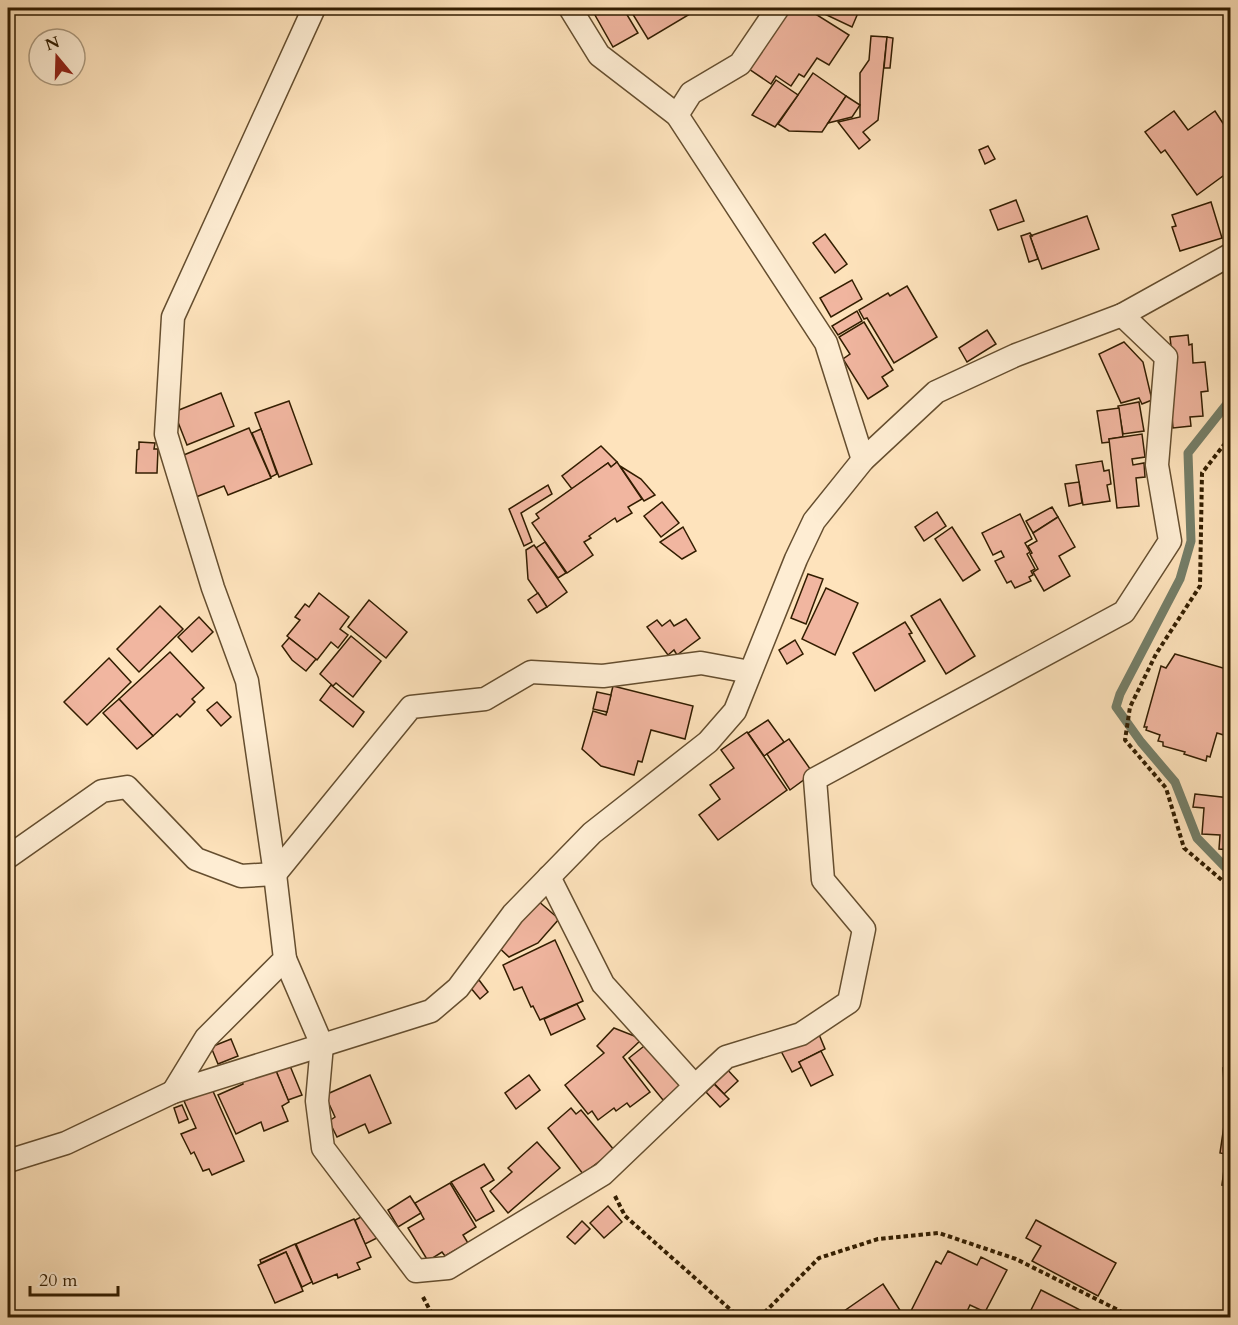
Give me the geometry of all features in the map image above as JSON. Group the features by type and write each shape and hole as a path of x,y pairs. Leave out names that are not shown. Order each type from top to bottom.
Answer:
{"street":[{"path":"314,8 173,317 166,434 213,588 247,681 285,959 322,1045 317,1101 323,1148 416,1271 448,1268 603,1174 726,1057 801,1034 849,1002 864,929 823,880 815,780 1124,612 1170,541 1157,465 1166,357 1122,315"},
{"path":"570,8 599,55 677,115 826,343 863,460"},
{"path":"677,115 691,93 740,64 778,8"},
{"path":"8,1161 66,1143 173,1092 431,1011 458,988 513,914 592,833 708,742 735,711 796,559 814,521 863,460 936,392 1016,355 1122,315 1230,255"},
{"path":"8,857 102,790 127,787 196,859 241,876 275,874 411,707 485,699 531,672 603,676 701,663 750,672"},
{"path":"549,877 603,984 695,1086"},
{"path":"173,1092 206,1038 285,959"}],"path":[{"path":"1230,437 1202,473 1200,586 1156,654 1130,707 1125,740 1166,788 1184,848 1230,887"},
{"path":"603,1174 625,1216 740,1317"},
{"path":"759,1317 819,1258 878,1239 939,1233 1016,1259 1134,1317"}],"building":[{"path":"591,8 623,8 638,33 613,47"},
{"path":"629,8 700,8 648,39"},
{"path":"789,8 806,8 849,35 829,65 817,58 804,77 799,74 791,86 776,76 771,84 749,69"},
{"path":"812,8 846,8 858,13 852,27"},
{"path":"871,36 887,37 878,120 863,132 870,140 859,149 838,122 860,117 860,73 869,60"},
{"path":"887,37 893,38 890,68 884,68"},
{"path":"813,73 846,96 822,132 789,131 778,124"},
{"path":"776,80 798,95 775,127 752,115"},
{"path":"846,96 860,105 852,117 828,123"},
{"path":"1174,111 1188,130 1215,111 1230,134 1230,178 1227,181 1223,176 1197,195 1165,150 1161,153 1145,132"},
{"path":"988,146 995,159 985,164 979,150"},
{"path":"1016,200 1024,221 998,230 990,210"},
{"path":"1211,202 1222,238 1180,251 1172,227 1176,226 1172,215"},
{"path":"1087,216 1099,249 1042,269 1030,236"},
{"path":"1030,233 1038,259 1029,262 1021,236"},
{"path":"825,234 847,264 835,273 813,243"},
{"path":"852,280 862,299 831,317 820,298"},
{"path":"907,286 937,337 894,363 867,318 864,319 859,310 888,293 890,296"},
{"path":"857,311 862,321 838,335 832,326"},
{"path":"864,322 893,370 882,377 888,386 868,399 843,359 850,354 839,337"},
{"path":"987,330 996,344 967,362 959,348"},
{"path":"1188,335 1189,345 1192,344 1193,363 1205,362 1208,391 1201,392 1203,416 1190,417 1191,426 1173,428 1166,347 1171,346 1170,337"},
{"path":"1124,342 1143,362 1152,400 1142,404 1139,398 1121,403 1099,354"},
{"path":"221,393 234,426 187,445 174,412"},
{"path":"289,401 312,464 279,477 255,413"},
{"path":"1139,402 1144,431 1123,434 1118,406"},
{"path":"1119,408 1123,437 1109,439 1110,442 1102,443 1097,411"},
{"path":"249,428 271,478 228,495 224,486 196,497 179,457"},
{"path":"261,429 277,474 271,477 252,433"},
{"path":"1142,434 1145,457 1132,459 1133,465 1144,463 1145,477 1136,478 1139,506 1117,508 1109,439"},
{"path":"139,442 155,443 154,449 158,449 157,473 136,473"},
{"path":"601,446 617,462 611,467 608,463 572,489 562,476"},
{"path":"1102,461 1104,471 1109,470 1111,484 1107,485 1110,501 1083,505 1076,465"},
{"path":"617,462 642,499 628,507 632,513 617,522 615,518 589,536 591,538 584,542 593,555 567,573 532,523 539,518 536,514 608,463 611,467"},
{"path":"620,466 641,479 655,495 644,501"},
{"path":"1079,482 1082,503 1069,506 1065,484"},
{"path":"548,485 552,494 521,513 532,542 524,546 509,509"},
{"path":"662,502 679,523 661,537 644,516"},
{"path":"1052,507 1058,517 1033,533 1026,521"},
{"path":"937,512 946,526 924,541 915,527"},
{"path":"1020,514 1032,539 1025,543 1030,552 1027,554 1035,569 1031,571 1033,575 1029,577 1031,581 1015,588 1011,581 1007,583 995,561 1004,557 1001,551 993,555 982,533"},
{"path":"1058,517 1075,547 1059,556 1070,576 1044,591 1033,572 1038,569 1028,546 1037,541 1033,533"},
{"path":"683,527 696,551 682,559 660,542"},
{"path":"952,527 980,570 963,581 935,539"},
{"path":"545,542 566,573 558,578 536,548"},
{"path":"534,545 567,592 547,607 528,579 526,550"},
{"path":"808,574 823,579 806,624 791,618"},
{"path":"826,588 858,603 835,655 802,639"},
{"path":"319,593 349,617 340,629 348,635 338,648 331,642 317,660 287,636 300,620 295,617 305,604 309,607"},
{"path":"538,593 547,607 537,613 528,600"},
{"path":"940,599 975,656 946,674 911,616"},
{"path":"369,600 407,632 386,658 348,627"},
{"path":"160,606 183,629 139,672 117,649"},
{"path":"199,617 213,632 192,652 178,637"},
{"path":"686,619 700,638 677,655 674,650 668,655 647,627 657,620 662,626 670,620 674,626"},
{"path":"905,622 912,633 909,634 925,661 875,691 853,653"},
{"path":"351,636 381,661 353,697 336,683 333,686 320,674"},
{"path":"289,638 316,659 306,671 292,660 282,646"},
{"path":"795,640 803,654 787,664 779,650"},
{"path":"170,652 204,688 192,699 195,702 180,717 177,714 153,736 119,699"},
{"path":"1175,654 1230,670 1230,705 1227,704 1225,710 1230,711 1227,736 1217,733 1210,757 1207,756 1206,761 1163,746 1163,742 1158,741 1160,735 1144,727 1161,666 1166,668"},
{"path":"109,658 131,682 87,725 64,702"},
{"path":"331,685 364,712 353,727 320,700"},
{"path":"613,686 693,706 685,739 651,730 642,762 638,761 634,775 601,766 582,749 593,711 606,715"},
{"path":"597,692 611,695 607,712 593,709"},
{"path":"119,699 153,736 137,749 103,713"},
{"path":"217,702 231,717 221,726 207,710"},
{"path":"768,720 784,742 764,756 748,733"},
{"path":"747,732 787,790 718,840 699,815 720,799 710,785 734,768 721,750"},
{"path":"789,739 813,773 790,790 767,754"},
{"path":"1195,794 1230,798 1230,850 1219,849 1220,835 1202,834 1204,808 1193,807"},
{"path":"537,900 559,919 538,943 509,957 495,944"},
{"path":"555,940 583,1001 540,1020 522,987 514,990 503,965"},
{"path":"479,980 488,992 480,999 470,987"},
{"path":"577,1004 585,1019 551,1035 544,1019"},
{"path":"614,1028 642,1039 623,1057 650,1092 630,1107 627,1103 616,1111 614,1108 598,1120 592,1111 588,1114 565,1085 604,1053 597,1046"},
{"path":"818,1032 825,1049 799,1062 802,1067 792,1072 781,1051"},
{"path":"231,1039 238,1056 218,1064 211,1047"},
{"path":"648,1043 681,1086 663,1100 629,1058"},
{"path":"821,1051 833,1075 811,1086 799,1062"},
{"path":"288,1061 302,1095 288,1100 274,1066"},
{"path":"274,1066 289,1102 282,1106 288,1121 264,1131 261,1122 236,1134 218,1095 243,1084 242,1080"},
{"path":"724,1066 738,1081 724,1094 710,1079"},
{"path":"1230,1067 1230,1095 1225,1095 1223,1068"},
{"path":"370,1075 391,1123 369,1133 365,1124 337,1137 329,1121 335,1117 325,1095"},
{"path":"529,1075 540,1090 516,1109 505,1093"},
{"path":"714,1084 729,1099 720,1107 706,1092"},
{"path":"212,1089 244,1161 212,1175 209,1169 203,1171 194,1152 191,1154 181,1134 196,1128 184,1101"},
{"path":"1225,1095 1230,1095 1230,1120 1225,1119"},
{"path":"182,1105 188,1119 179,1123 174,1108"},
{"path":"571,1108 576,1114 581,1110 614,1150 583,1174 548,1128"},
{"path":"1225,1119 1230,1120 1230,1186 1222,1185 1226,1154 1220,1153"},
{"path":"537,1142 560,1168 508,1213 490,1191 512,1172 508,1168"},
{"path":"484,1164 494,1180 481,1188 494,1211 476,1221 451,1182"},
{"path":"450,1183 476,1227 463,1235 468,1243 445,1256 442,1252 428,1261 408,1228 424,1219 415,1203"},
{"path":"410,1196 421,1213 398,1227 388,1210"},
{"path":"608,1206 622,1222 604,1238 590,1223"},
{"path":"363,1216 379,1237 365,1244 355,1220"},
{"path":"354,1219 371,1257 357,1263 360,1269 338,1278 337,1274 313,1284 296,1244"},
{"path":"1036,1220 1116,1263 1098,1296 1032,1261 1041,1246 1026,1238"},
{"path":"582,1221 590,1229 575,1244 567,1237"},
{"path":"295,1244 312,1282 302,1287 286,1252 261,1263 260,1260"},
{"path":"948,1251 977,1265 981,1257 1007,1270 985,1312 970,1305 964,1318 924,1318 911,1311 936,1261 941,1264"},
{"path":"286,1252 303,1291 275,1303 258,1265"},
{"path":"883,1284 905,1318 834,1318"},
{"path":"1041,1290 1092,1316 1091,1318 1027,1318"}],"waterway":[{"path":"1230,400 1188,453 1191,541 1180,579 1120,694 1116,707 1141,742 1175,782 1197,838 1230,872"}]}
